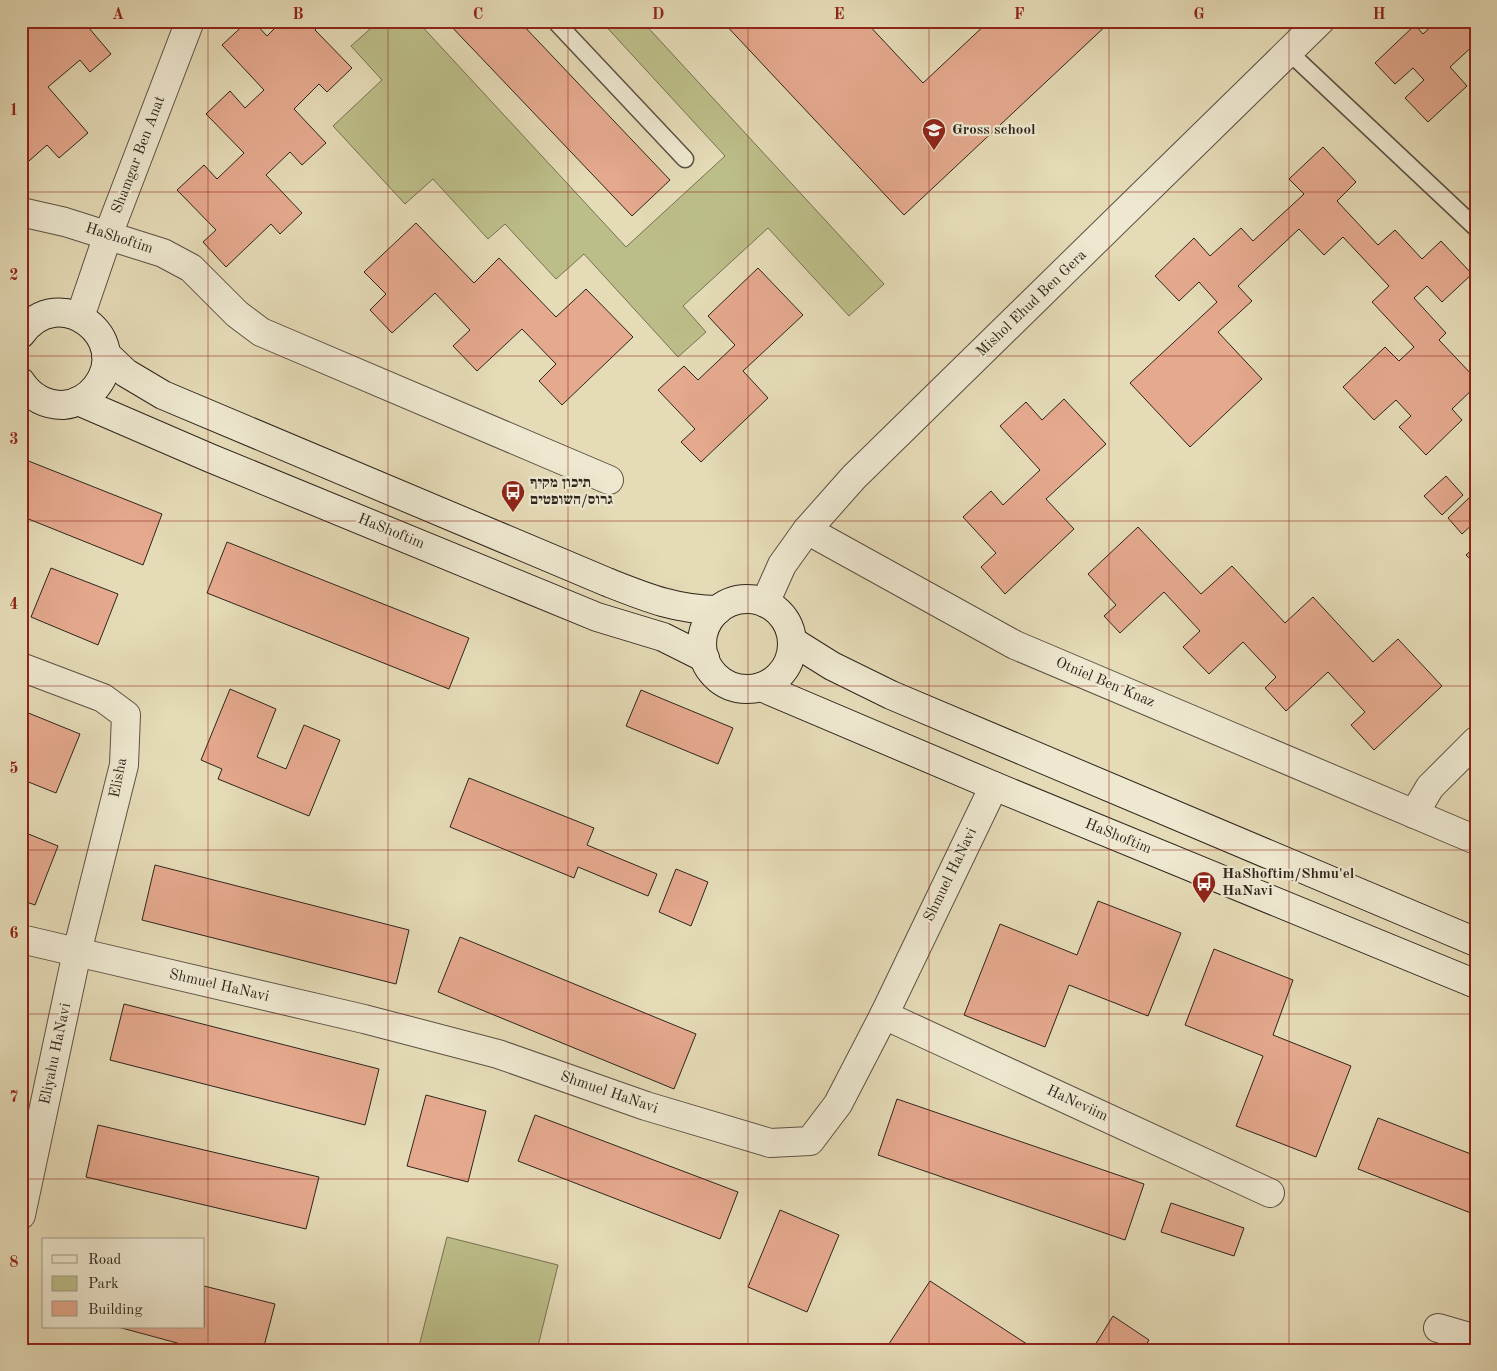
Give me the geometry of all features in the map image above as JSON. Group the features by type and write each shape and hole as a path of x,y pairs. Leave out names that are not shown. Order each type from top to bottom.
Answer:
{"street":[{"name":"Shamgar Ben Anat","path":"80,317 108,235 190,21"},
{"name":"Mishol Ehud Ben Gera","path":"765,603 782,565 807,530 854,477 1320,21"},
{"name":"HaShoftim","path":"21,212 108,235 163,253 191,268 237,314 261,332 609,480"},
{"path":"21,382 37,399 50,404 64,405 78,401 91,394 100,382 105,369 106,354 102,339 93,326 80,317 68,313 45,315 23,330"},
{"path":"106,354 126,373 163,395 606,582 662,604 692,610 718,610"},
{"name":"HaShoftim","path":"78,401 210,458 597,616 663,637 705,658"},
{"name":"Otniel Ben Knaz","path":"807,530 1015,645 1476,840"},
{"path":"740,600 765,603 784,618 792,641 788,664 781,674 761,687 744,688 727,684 714,673 705,658 703,637 711,618 728,603 740,600"},
{"path":"792,641 832,666 891,696 1476,942"},
{"name":"Elisha","path":"21,667 103,698 126,715 124,765 77,952"},
{"name":"HaShoftim","path":"761,687 994,786 1476,984"},
{"path":"1414,814 1430,787 1476,741"},
{"name":"Shmuel HaNavi","path":"21,939 364,1020 498,1054 646,1106 770,1143 810,1141 838,1104 884,1015 994,786"},
{"name":"Eliyahu HaNavi","path":"21,1215 77,952"},
{"name":"HaNeviim","path":"884,1015 1270,1193"},
{"path":"1438,1328 1476,1339"}],"lane":[{"path":"554,21 685,159"},
{"path":"1290,52 1476,228"}],"green space":[{"path":"379,21 417,21 626,247 725,156 601,21 642,21 884,284 849,316 768,228 683,306 706,332 678,357 584,254 556,279 505,224 488,239 433,179 405,204 333,126 382,80 351,46"},
{"path":"447,1237 558,1265 537,1350 418,1350"}],"building":[{"path":"21,21 83,21 111,54 90,72 80,60 48,87 88,133 59,158 47,145 21,168 21,76 29,70 21,61"},
{"path":"248,21 253,21 267,36 282,21 324,21 315,30 352,68 327,92 319,84 294,109 326,143 302,165 290,152 266,175 302,213 280,234 271,224 226,267 203,242 216,230 177,190 204,165 217,179 244,153 206,114 230,91 245,108 264,90 222,45"},
{"path":"450,21 519,21 670,180 632,216 448,23"},
{"path":"722,21 865,21 923,83 989,21 1111,21 904,215"},
{"path":"1437,21 1476,21 1476,43 1450,67 1467,86 1428,122 1405,98 1424,80 1413,68 1395,84 1375,63 1415,25 1423,34"},
{"path":"1323,147 1356,182 1337,201 1378,245 1395,230 1422,259 1441,241 1472,274 1442,302 1427,286 1414,298 1446,333 1439,340 1476,379 1476,386 1452,409 1462,420 1426,455 1399,427 1411,416 1396,400 1374,420 1343,387 1385,347 1399,361 1414,347 1372,302 1389,286 1343,237 1324,255 1299,229 1238,286 1252,301 1218,332 1262,379 1190,447 1130,383 1217,302 1199,282 1179,301 1155,276 1194,238 1210,256 1241,228 1253,241 1304,194 1289,179"},
{"path":"416,223 474,283 499,258 556,317 586,289 633,337 562,405 539,381 556,364 522,329 477,371 453,346 470,330 435,293 392,333 370,310 386,294 364,272"},
{"path":"758,268 803,315 743,371 768,398 701,462 681,442 695,429 658,390 684,366 698,380 735,345 708,316"},
{"path":"1064,399 1106,444 1046,499 1074,529 1005,594 981,567 996,553 963,517 991,491 1003,505 1040,470 1000,426 1026,402 1042,420"},
{"path":"21,458 162,514 143,565 21,516"},
{"path":"1446,476 1463,495 1442,515 1424,496"},
{"path":"1470,497 1476,503 1476,521 1462,534 1448,518"},
{"path":"1138,527 1201,594 1232,566 1285,623 1313,597 1373,662 1398,639 1442,686 1374,750 1351,725 1365,712 1328,672 1286,711 1265,688 1276,677 1243,642 1209,674 1183,647 1200,631 1164,592 1120,633 1104,616 1116,605 1088,574"},
{"path":"227,542 469,638 449,689 207,593"},
{"path":"1476,546 1476,565 1466,555"},
{"path":"51,568 118,594 98,645 31,617"},
{"path":"230,689 276,709 257,757 286,769 304,725 340,740 309,816 218,779 222,769 201,760"},
{"path":"641,690 733,728 718,764 626,726"},
{"path":"21,710 80,734 56,793 21,779"},
{"path":"469,778 594,828 587,845 657,874 648,896 578,867 574,878 450,827"},
{"path":"21,831 58,846 35,905 21,900"},
{"path":"155,865 409,930 396,984 142,920"},
{"path":"676,869 708,882 691,926 659,912"},
{"path":"1098,901 1181,933 1148,1016 1069,985 1045,1047 964,1015 1000,924 1077,955"},
{"path":"460,937 696,1034 674,1089 438,992"},
{"path":"1214,949 1293,980 1273,1035 1351,1066 1316,1157 1236,1126 1263,1056 1185,1025"},
{"path":"124,1004 379,1069 365,1125 110,1060"},
{"path":"426,1095 486,1111 468,1182 407,1166"},
{"path":"897,1099 1144,1184 1125,1240 878,1155"},
{"path":"535,1115 738,1192 720,1239 518,1161"},
{"path":"1378,1118 1476,1156 1476,1215 1358,1169"},
{"path":"98,1125 319,1177 306,1229 86,1177"},
{"path":"1171,1203 1244,1228 1234,1256 1161,1232"},
{"path":"780,1210 839,1235 807,1312 748,1287"},
{"path":"930,1281 1033,1348 1033,1350 885,1350"},
{"path":"205,1286 275,1304 263,1350 203,1350 122,1328 205,1328"},
{"path":"1113,1316 1149,1340 1143,1350 1092,1350"}],"place":[{"name":"Gross school","path":"934,151"},
{"name":"תיכון מקיף גרוס/השופטים","path":"513,513"},
{"name":"HaShoftim/Shmu'el HaNavi","path":"1204,904"}]}
